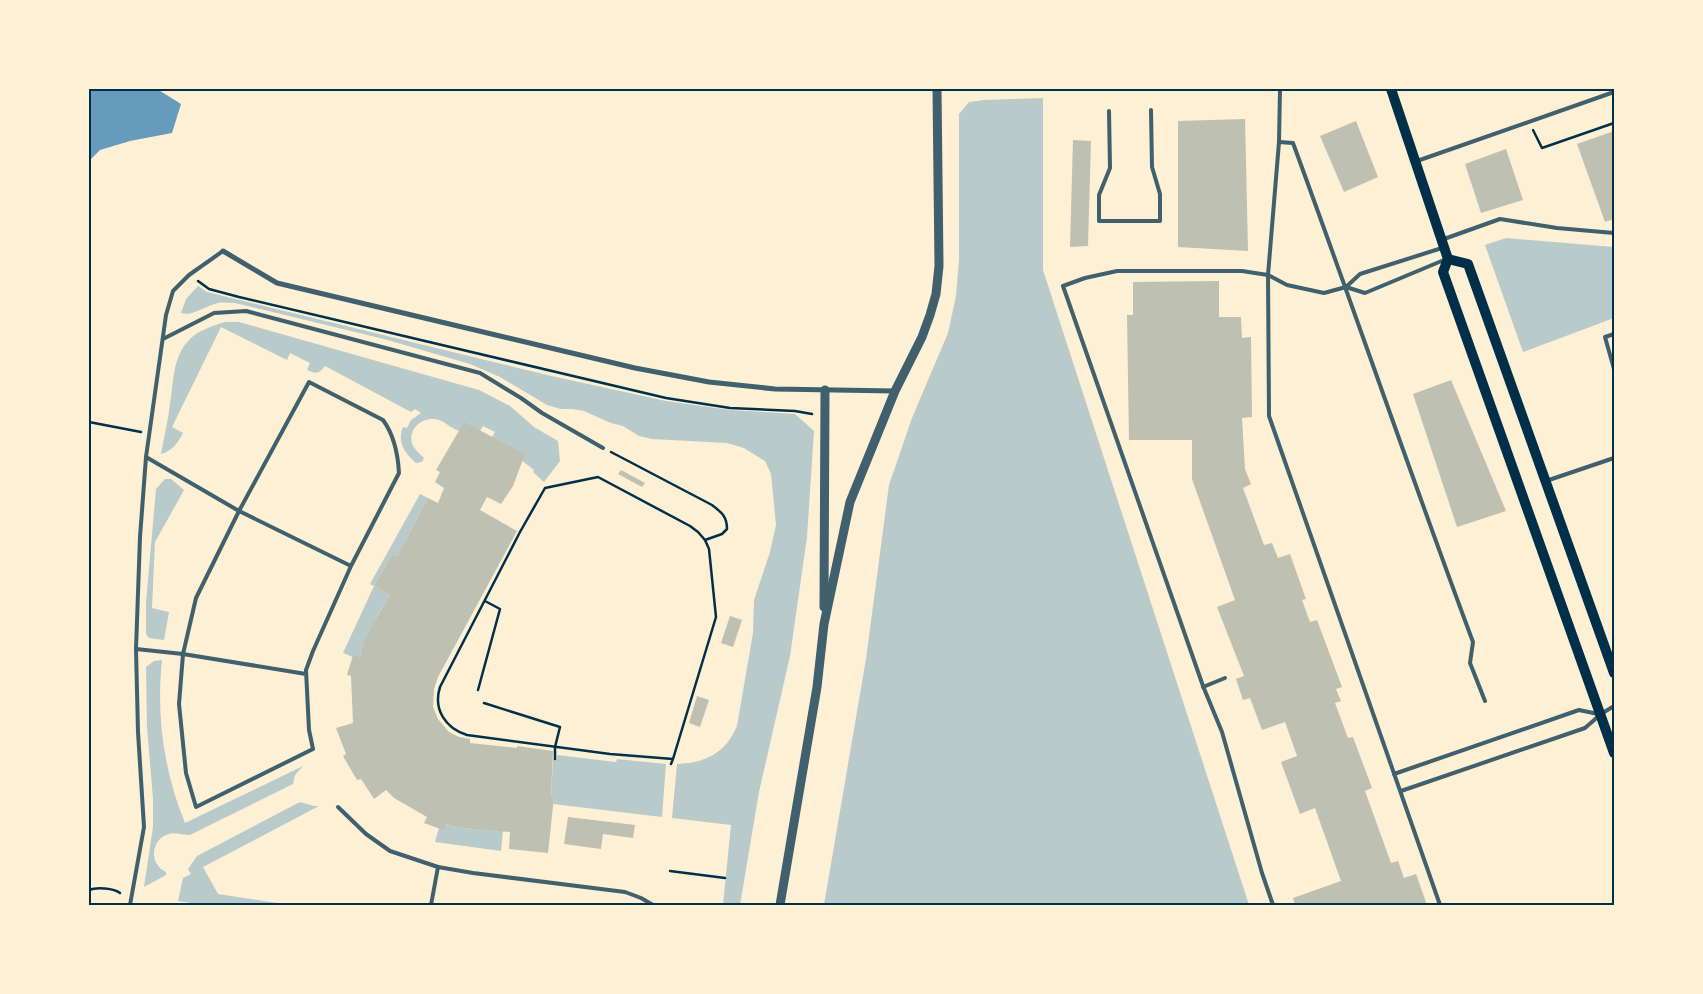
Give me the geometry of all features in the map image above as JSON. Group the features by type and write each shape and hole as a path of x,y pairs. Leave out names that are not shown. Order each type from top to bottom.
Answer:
{"main road":[{"path":"1391,89 1448,259 1443,272 1614,754"},
{"path":"1448,259 1468,264 1614,673"}],"street":[{"path":"780,905 817,687 824,624 850,502 895,391 922,337 936,294 939,266 937,89"},
{"path":"223,251 277,283 635,368 709,382 775,389 895,391"},
{"path":"824,624 826,390"}],"lane":[{"path":"1280,89 1279,142 1268,275 1269,416 1440,905"},
{"path":"1415,162 1614,92"},
{"path":"1109,111 1110,168 1099,195 1099,221 1160,221 1160,194 1152,166 1151,110"},
{"path":"1279,142 1294,143 1346,287 1362,340 1473,642 1470,663 1485,701"},
{"path":"1273,905 1262,873 1222,732 1203,686 1063,286 1086,278 1117,271 1242,271 1268,275 1287,285 1324,293 1346,287 1360,274 1420,256 1443,243 1500,219 1557,228 1614,233"},
{"path":"130,905 144,827 138,732 136,649 140,537 146,457 166,315 173,291 189,275 223,251"},
{"path":"1346,287 1366,293 1448,259"},
{"path":"163,339 214,313 246,311 480,373 521,398 542,414 603,448"},
{"path":"1614,334 1604,337 1614,369"},
{"path":"309,382 383,420 390,430 399,473 351,566 313,651 306,674 308,730 313,749 196,807 186,773 180,712 183,654 196,598 239,511 309,382"},
{"path":"146,457 239,511 351,566"},
{"path":"1546,482 1614,458"},
{"path":"136,649 183,654 306,674"},
{"path":"1203,686 1225,678"},
{"path":"1401,791 1585,728 1600,714 1614,706"},
{"path":"1394,774 1579,710 1600,714"},
{"path":"338,807 366,834 390,851 438,867 625,892 653,905"},
{"path":"431,905 438,867"}],"path":[{"path":"1524,133 1534,129 1542,148 1614,123"},
{"path":"189,275 209,289 657,396 730,408 796,411 812,414"},
{"path":"89,422 150,434"},
{"path":"603,448 720,511 725,516 727,529 722,534 705,540"},
{"path":"671,764 673,759 716,617 711,559 705,540 690,526 598,477 545,488 520,532 440,687 437,700 441,715 456,732 467,735 555,747 673,759"},
{"path":"478,690 500,610 485,601"},
{"path":"484,703 560,727 555,747 555,758"},
{"path":"670,871 725,878"},
{"path":"89,890 93,888 117,890 120,893"}],"shaded area":[{"path":"1043,98 1043,270 1249,905 824,905 866,659 889,485 912,418 948,333 956,296 959,260 959,114 969,102"},
{"path":"1506,238 1614,247 1614,318 1523,352 1485,245"},
{"path":"198,286 207,292 547,375 666,401 730,410 795,414 814,431 807,537 790,656 759,792 740,905 723,905 731,825 672,818 677,764 705,759 721,750 737,726 753,633 754,600 770,552 776,525 771,474 765,461 744,448 727,443 652,439 639,436 623,426 611,423 584,411 561,409 547,405 500,377 470,364 384,339 235,303 218,303 195,312 181,313 186,299"},
{"path":"225,322 239,322 479,390 510,406 534,427 558,441 560,461 544,482 533,472 534,470 492,437 495,432 483,426 480,431 460,431 440,420 432,419 418,424 411,436 413,446 424,458 422,462 416,463 403,447 401,432 403,427 407,428 411,420 421,413 415,409 411,412 325,366 321,371 317,372 307,370 310,363 290,353 287,360 221,327 172,427 183,433 174,446 161,454 175,370 180,354 190,339 198,333"},
{"path":"165,479 171,479 184,490 155,542 152,608 169,612 164,640 149,638 146,634 146,603 156,489"},
{"path":"420,494 428,498 397,556 392,554 374,586 370,584"},
{"path":"374,586 390,595 372,625 360,657 353,657 343,653"},
{"path":"162,660 160,702 163,743 172,784 185,823 303,766 295,775 293,784 190,835 172,833 161,838 157,843 154,854 157,864 166,872 166,875 144,887 153,827 153,799 147,727 146,667 154,661"},
{"path":"557,755 616,762 617,759 666,764 662,817 553,804 554,797 551,797 553,759 557,759"},
{"path":"300,802 319,806 203,867 218,894 290,905 203,905 178,901 183,878 191,874 188,869 197,856"},
{"path":"446,824 461,828 503,831 501,851 435,842 439,828"}],"water":[{"path":"89,89 157,89 181,104 172,133 130,141 100,150 89,161"}],"building":[{"path":"1245,119 1248,251 1178,247 1178,121"},
{"path":"1356,121 1378,177 1344,192 1320,136"},
{"path":"1614,131 1614,219 1605,222 1577,144"},
{"path":"1073,140 1091,141 1088,246 1070,247"},
{"path":"1506,149 1523,200 1481,213 1465,164"},
{"path":"1219,281 1219,317 1241,317 1242,338 1251,337 1252,417 1242,418 1245,469 1251,484 1243,488 1264,545 1272,543 1278,558 1290,554 1306,599 1302,600 1310,622 1317,620 1342,687 1336,689 1341,701 1335,703 1348,738 1353,737 1372,788 1365,791 1391,863 1398,861 1404,878 1416,874 1427,905 1295,905 1293,898 1341,881 1315,808 1300,814 1281,762 1297,756 1285,722 1262,730 1250,698 1243,700 1236,679 1244,676 1217,607 1235,600 1192,479 1192,440 1129,440 1127,315 1133,315 1133,282"},
{"path":"1451,380 1506,511 1457,527 1413,394"},
{"path":"464,422 525,454 513,486 501,504 487,497 480,510 517,531 438,677 434,689 433,707 438,719 449,732 459,737 470,739 470,743 517,748 517,746 553,751 551,797 554,797 548,853 509,849 510,832 461,828 446,824 443,830 424,823 427,817 394,798 386,790 374,799 361,779 357,780 343,756 346,754 336,728 353,723 351,676 347,675 353,655 360,657 364,642 373,623 390,595 374,586 392,554 397,556 428,498 438,503 444,488 435,482 440,472 436,470"},
{"path":"621,470 645,483 642,487 618,474"},
{"path":"730,616 742,620 733,647 721,643"},
{"path":"697,696 709,700 700,727 689,723"},
{"path":"568,817 635,825 633,838 603,834 601,849 564,844"}]}
